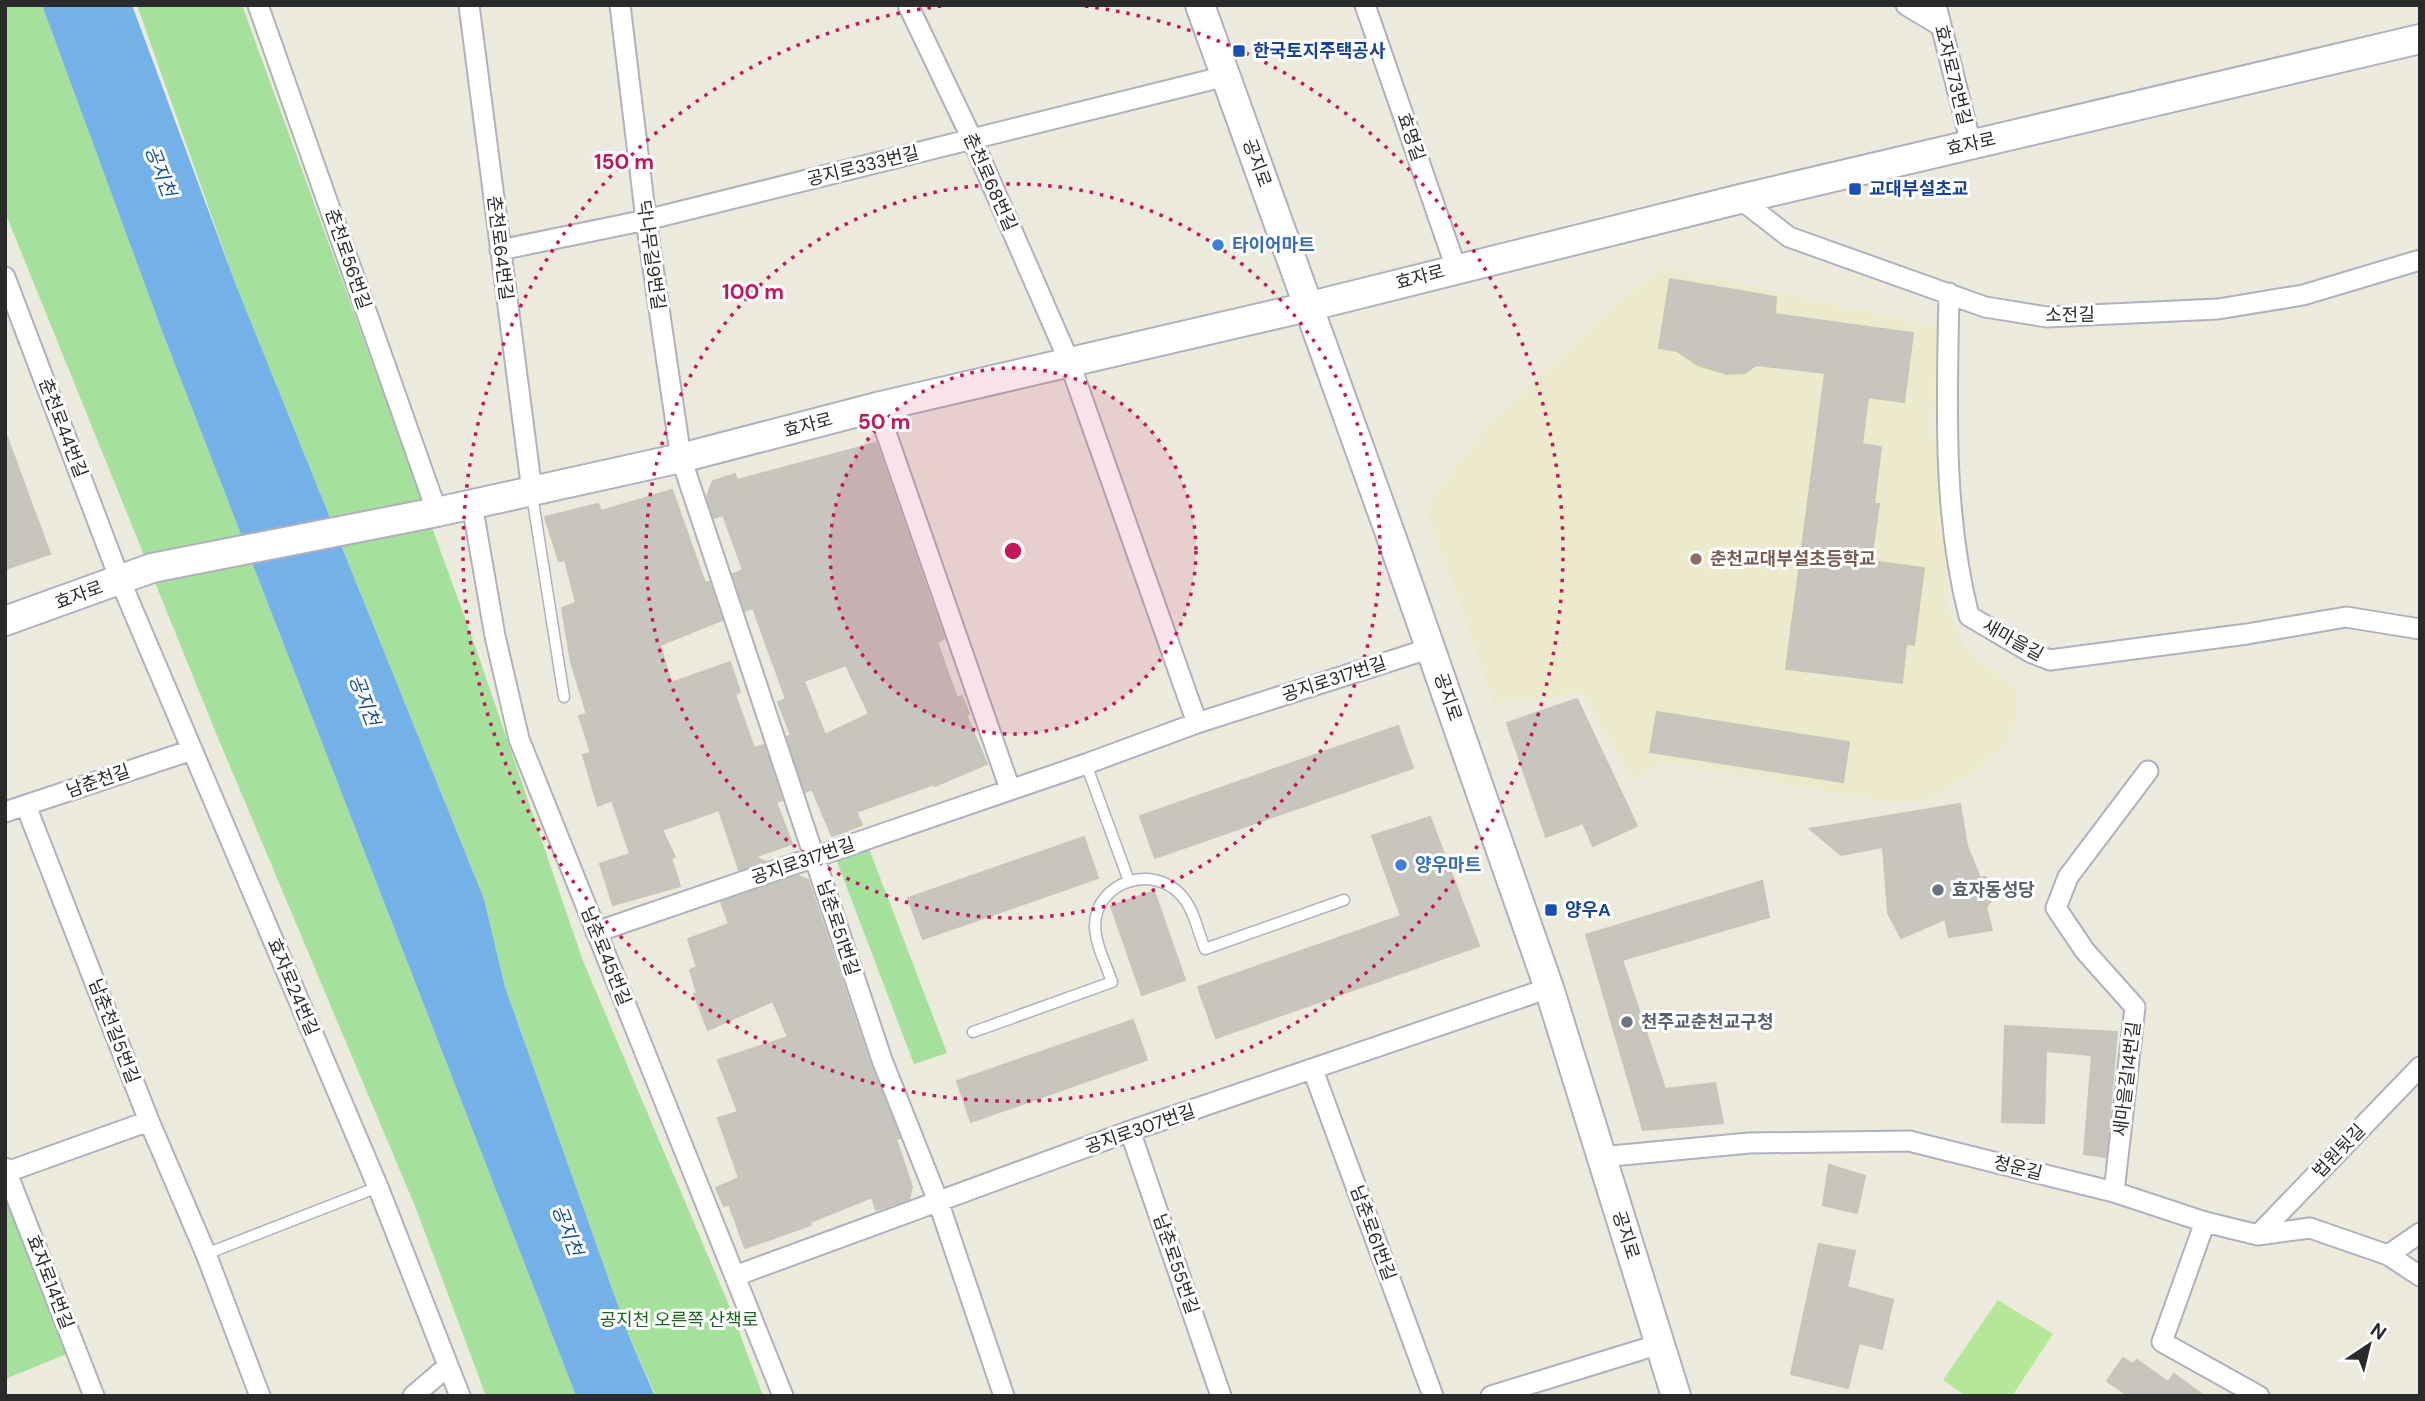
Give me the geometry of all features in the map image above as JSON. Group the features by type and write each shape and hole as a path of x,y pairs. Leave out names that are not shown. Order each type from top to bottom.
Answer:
{"street":[{"name":"춘천로56번길","path":"258,5 429,513"},
{"name":"춘천로64번길","path":"469,5 531,491"},
{"name":"춘천로68번길","path":"908,5 972,139 1069,361"},
{"name":"공지로","path":"1200,5 1431,648 1549,988 1676,1396"},
{"name":"효명길","path":"1365,5 1456,268"},
{"path":"1906,5 1941,26"},
{"name":"효자로73번길","path":"1936,5 1971,144"},
{"name":"닥나무길9번길","path":"625,7 646,220 681,458"},
{"name":"효자로","path":"5,621 152,568 429,513 681,458 877,407 1307,307 1740,199 2420,40"},
{"name":"공지로333번길","path":"500,250 646,220 1226,76"},
{"name":"소전길","path":"1740,199 1789,237 1985,307 2047,317 2218,309 2303,295 2420,260"},
{"name":"춘천로44번길","path":"5,277 120,580"},
{"name":"새마을길","path":"1949,293 1947,438 1959,575 1969,616 2032,653 2050,660 2247,634 2346,617 2420,629"},
{"path":"1069,361 1197,723"},
{"path":"877,407 1010,789"},
{"name":"남춘로51번길","path":"681,458 881,1060 938,1201 1004,1396"},
{"name":"남춘로45번길","path":"472,504 495,636 519,739 783,1396"},
{"name":"효자로24번길","path":"120,580 378,1186 460,1396"},
{"name":"공지로317번길","path":"596,932 1086,764 1197,723 1431,648"},
{"name":"남춘천길","path":"5,812 191,750"},
{"name":"새마을길14번길","path":"2114,1192 2135,1007 2085,951 2056,908 2068,877 2148,771"},
{"name":"남춘천길5번길","path":"26,806 149,1121 206,1254 260,1396"},
{"name":"공지로307번길","path":"734,1276 1130,1131 1549,988"},
{"name":"법원뒷길","path":"2258,1235 2420,1067"},
{"name":"남춘로61번길","path":"1313,1070 1433,1396"},
{"path":"6,1170 149,1121"},
{"name":"남춘로55번길","path":"1130,1131 1222,1396"},
{"name":"청운길","path":"1601,1157 1749,1143 1909,1140 2114,1192 2205,1222 2258,1235 2310,1228 2388,1255 2420,1276"},
{"name":"효자로14번길","path":"6,1170 94,1396"},
{"path":"2205,1222 2162,1342 2259,1396"},
{"path":"2388,1255 2420,1233"},
{"path":"1491,1396 1660,1344"},
{"path":"413,1396 448,1366"}],"lane":[{"path":"531,491 564,697"},
{"path":"1086,764 1129,881"},
{"path":"973,1032 1112,982 1096,938 1095,922 1100,906 1109,893 1129,881 1154,879 1181,895 1190,908 1205,949 1344,900"},
{"path":"206,1254 378,1186"}],"shaded area":[{"name":"춘천교대부설초등학교","path":"1662,267 1938,327 1933,433 1946,477 1949,612 1966,648 2018,690 2014,736 1978,770 1926,802 1885,802 1663,762 1633,781 1582,693 1494,704 1426,507 1486,427 1617,303"}],"green space":[{"path":"5,5 42,5 162,331 576,1396 486,1396 417,1211 216,733 5,212"},
{"name":"공지천 오른쪽 산책로","path":"137,5 242,5 474,643 583,961 731,1310 763,1396 656,1396 630,1339 505,987 484,899 236,285"},
{"path":"868,846 947,1053 914,1064 836,859"},
{"path":"5,1189 69,1353 5,1379"},
{"path":"1998,1300 2053,1334 2012,1396 1966,1396 1943,1380"}],"water":[{"name":"공지천","path":"42,5 132,5 236,285 484,899 505,987 630,1339 655,1396 576,1396 162,331"}],"building":[{"path":"1670,279 1776,297 1775,314 1913,333 1904,402 1868,397 1862,444 1881,447 1874,504 1879,504 1871,561 1924,568 1914,645 1906,644 1902,683 1786,669 1825,373 1756,365 1745,373 1727,374 1698,365 1677,351 1659,348"},
{"path":"7,437 50,554 5,569 5,438"},
{"path":"876,443 944,639 937,642 957,698 962,696 969,714 966,715 987,764 935,786 934,784 856,812 862,825 832,836 812,789 805,792 787,737 791,735 778,702 786,699 753,608 745,611 733,574 743,570 723,515 714,518 707,496 713,481 735,474 737,480","holes":["846,665 869,714 825,735 804,681"]},
{"path":"672,490 705,583 709,582 722,620 660,645 671,683 730,662 740,692 735,694 754,748 764,745 782,800 776,802 792,844 754,857 764,861 739,870 719,810 662,830 675,857 671,858 680,886 613,905 600,864 630,854 612,800 598,806 583,755 591,753 579,716 587,714 571,662 562,608 576,603 565,560 559,561 545,517 598,504 601,511"},
{"path":"1577,699 1637,826 1593,846 1583,823 1546,837 1507,723"},
{"path":"1657,712 1849,742 1843,782 1650,752"},
{"path":"1398,726 1413,768 1155,858 1140,816"},
{"path":"1960,804 1967,846 1980,878 1986,877 1991,901 1986,907 1992,930 1949,937 1945,919 1901,938 1888,913 1883,847 1841,855 1810,829"},
{"path":"1430,817 1479,946 1216,1038 1198,987 1401,916 1372,836"},
{"path":"1084,837 1098,878 923,939 908,898"},
{"path":"798,876 808,880 870,1064 900,1138 896,1139 912,1187 909,1199 876,1210 872,1197 810,1222 811,1225 745,1248 729,1204 724,1206 716,1188 739,1178 718,1118 738,1112 718,1060 788,1037 773,1001 708,1030 694,994 697,993 690,970 697,967 688,939 729,924 721,902"},
{"name":"천주교춘천교구청","path":"1762,881 1769,917 1622,960 1665,1089 1715,1083 1723,1123 1643,1130 1586,935"},
{"path":"1154,891 1185,980 1142,995 1111,906"},
{"path":"1133,1020 1147,1060 971,1122 957,1081"},
{"path":"2005,1026 2117,1032 2106,1157 2084,1154 2092,1055 2046,1051 2044,1123 2002,1122"},
{"path":"1829,1165 1865,1176 1857,1213 1823,1205"},
{"path":"1819,1244 1855,1251 1847,1287 1893,1300 1882,1349 1859,1343 1848,1388 1791,1374"},
{"path":"2123,1358 2133,1364 2137,1360 2168,1382 2174,1374 2204,1396 2129,1396 2107,1381"}],"place":[{"name":"한국토지주택공사","path":"1239,51"},
{"name":"교대부설초교","path":"1855,189"},
{"name":"타이어마트","path":"1218,245"},
{"name":"춘천교대부설초등학교","path":"1696,559"},
{"name":"양우마트","path":"1401,865"},
{"name":"효자동성당","path":"1938,890"},
{"name":"양우A","path":"1551,910"},
{"name":"천주교춘천교구청","path":"1627,1022"}]}
